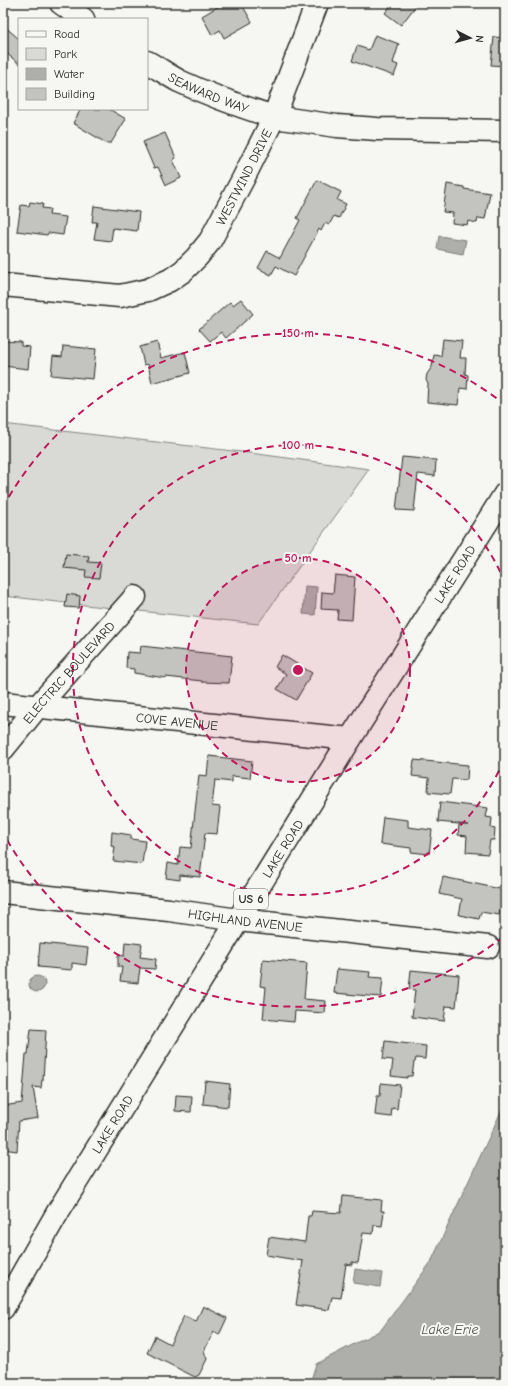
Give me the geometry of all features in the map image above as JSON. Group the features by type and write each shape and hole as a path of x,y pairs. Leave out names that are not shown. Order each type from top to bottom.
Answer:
{"street":[{"path":"61,3 82,18"},
{"path":"274,117 317,3"},
{"name":"SEAWARD WAY","path":"148,63 178,80 212,95 250,110 274,117"},
{"name":"WESTWIND DRIVE","path":"3,285 120,296 148,290 170,280 183,271 210,241 274,117 337,126 377,129 505,131"},
{"name":"LAKE ROAD","path":"3,1308 58,1210 350,739 505,494"},
{"name":"ELECTRIC BOULEVARD","path":"3,749 38,706 135,597"},
{"name":"COVE AVENUE","path":"3,703 350,739"},
{"name":"HIGHLAND AVENUE","path":"3,892 169,910 238,920 488,947"}],"green space":[{"path":"3,424 250,453 369,469 258,624 3,596"}],"water":[{"path":"439,236 466,240 463,254 437,249"},
{"path":"305,586 317,587 315,615 303,614"},
{"path":"34,976 40,976 45,981 43,990 40,992 34,992 29,987 29,981"},
{"name":"Lake Erie","path":"505,1103 505,1383 310,1383 316,1364 381,1330 431,1262"},
{"path":"355,1269 382,1273 380,1287 353,1283"}],"building":[{"path":"224,3 241,3 252,22 224,38 220,30 212,35 202,16"},
{"path":"393,3 418,3 401,25 385,13"},
{"path":"3,25 18,38 18,63 3,50"},
{"path":"375,35 399,44 393,63 398,65 394,76 352,61 357,46 369,50"},
{"path":"494,37 505,38 505,66 491,65"},
{"path":"80,110 111,110 126,119 111,143 106,143 73,123"},
{"path":"165,133 176,158 173,160 181,178 166,185 158,167 154,168 143,142"},
{"path":"317,180 341,192 337,200 346,204 339,218 334,216 329,225 325,223 321,231 319,229 294,276 276,266 271,275 258,268 267,251 280,258 300,220 297,218"},
{"path":"447,184 464,187 464,189 490,193 485,219 478,218 477,223 468,221 467,225 452,223 453,213 443,212"},
{"path":"30,202 43,204 42,208 50,209 49,215 66,217 63,235 48,233 47,235 17,231 21,205 29,206"},
{"path":"94,206 139,212 137,231 113,228 111,241 94,239 97,222 92,222"},
{"path":"241,299 253,314 226,338 221,332 210,341 199,329 230,302 233,305"},
{"path":"443,339 462,341 460,358 466,358 465,374 468,375 467,389 460,388 458,405 427,402 427,374 432,367 434,355 441,356"},
{"path":"3,341 21,342 21,346 30,347 28,369 3,366"},
{"path":"157,342 161,358 185,352 190,373 152,383 148,364 144,365 140,347"},
{"path":"63,346 96,349 93,379 51,375 53,356 62,357"},
{"path":"402,457 436,460 435,476 418,474 414,511 396,510"},
{"path":"66,554 89,556 88,562 101,563 99,578 85,577 86,570 64,568"},
{"path":"335,575 355,577 352,620 337,619 338,610 321,609 322,592 333,593"},
{"path":"67,594 80,596 79,608 65,607"},
{"path":"141,646 232,656 229,683 202,682 134,673 134,669 126,668 127,652 140,653"},
{"path":"282,655 312,673 296,700 277,689 286,674 275,667"},
{"path":"209,756 252,761 250,778 232,776 232,782 215,780 212,806 220,807 217,834 205,833 200,877 180,875 180,880 166,878 168,863 178,865 180,847 191,848 199,775 207,776"},
{"path":"414,760 468,765 467,780 452,779 450,794 428,792 429,778 412,776"},
{"path":"440,802 488,808 486,817 492,818 491,828 495,829 494,840 490,840 488,854 466,852 467,836 458,835 459,825 469,825 438,822"},
{"path":"383,817 408,820 408,827 432,830 429,854 411,852 411,848 380,844"},
{"path":"112,832 131,835 131,839 145,841 142,864 113,861 115,847 111,846"},
{"path":"443,877 505,890 505,911 500,910 499,915 481,912 479,919 459,915 462,899 439,894"},
{"path":"125,942 142,944 140,957 156,959 155,969 140,968 138,983 120,981 122,967 118,967 118,955 124,956"},
{"path":"40,943 88,948 86,965 72,963 72,970 38,967"},
{"path":"263,959 307,963 304,999 326,1001 325,1013 295,1011 294,1022 263,1019 266,987 260,986"},
{"path":"337,969 370,972 369,977 383,978 381,997 334,993"},
{"path":"411,970 459,975 456,1007 446,1006 444,1021 412,1017 415,990 409,989"},
{"path":"31,1029 46,1030 43,1080 41,1088 33,1087 38,1118 19,1121 17,1151 3,1149 3,1106 22,1103 26,1054 28,1054"},
{"path":"385,1041 426,1046 425,1059 416,1058 412,1076 407,1076 407,1078 391,1076 393,1060 383,1059"},
{"path":"205,1081 230,1084 228,1107 203,1104"},
{"path":"381,1083 400,1085 397,1109 392,1108 391,1117 375,1115 377,1096 380,1096"},
{"path":"176,1095 192,1096 191,1112 175,1111"},
{"path":"343,1196 382,1200 381,1211 384,1211 382,1226 374,1225 373,1234 363,1233 358,1263 352,1262 352,1265 346,1264 341,1298 332,1297 329,1310 296,1305 303,1261 266,1255 269,1237 305,1242 308,1216 311,1216 312,1211 341,1213"},
{"path":"203,1306 227,1318 219,1335 214,1332 204,1351 207,1359 199,1375 195,1377 147,1353 155,1336 170,1344 184,1316 196,1322"}]}
